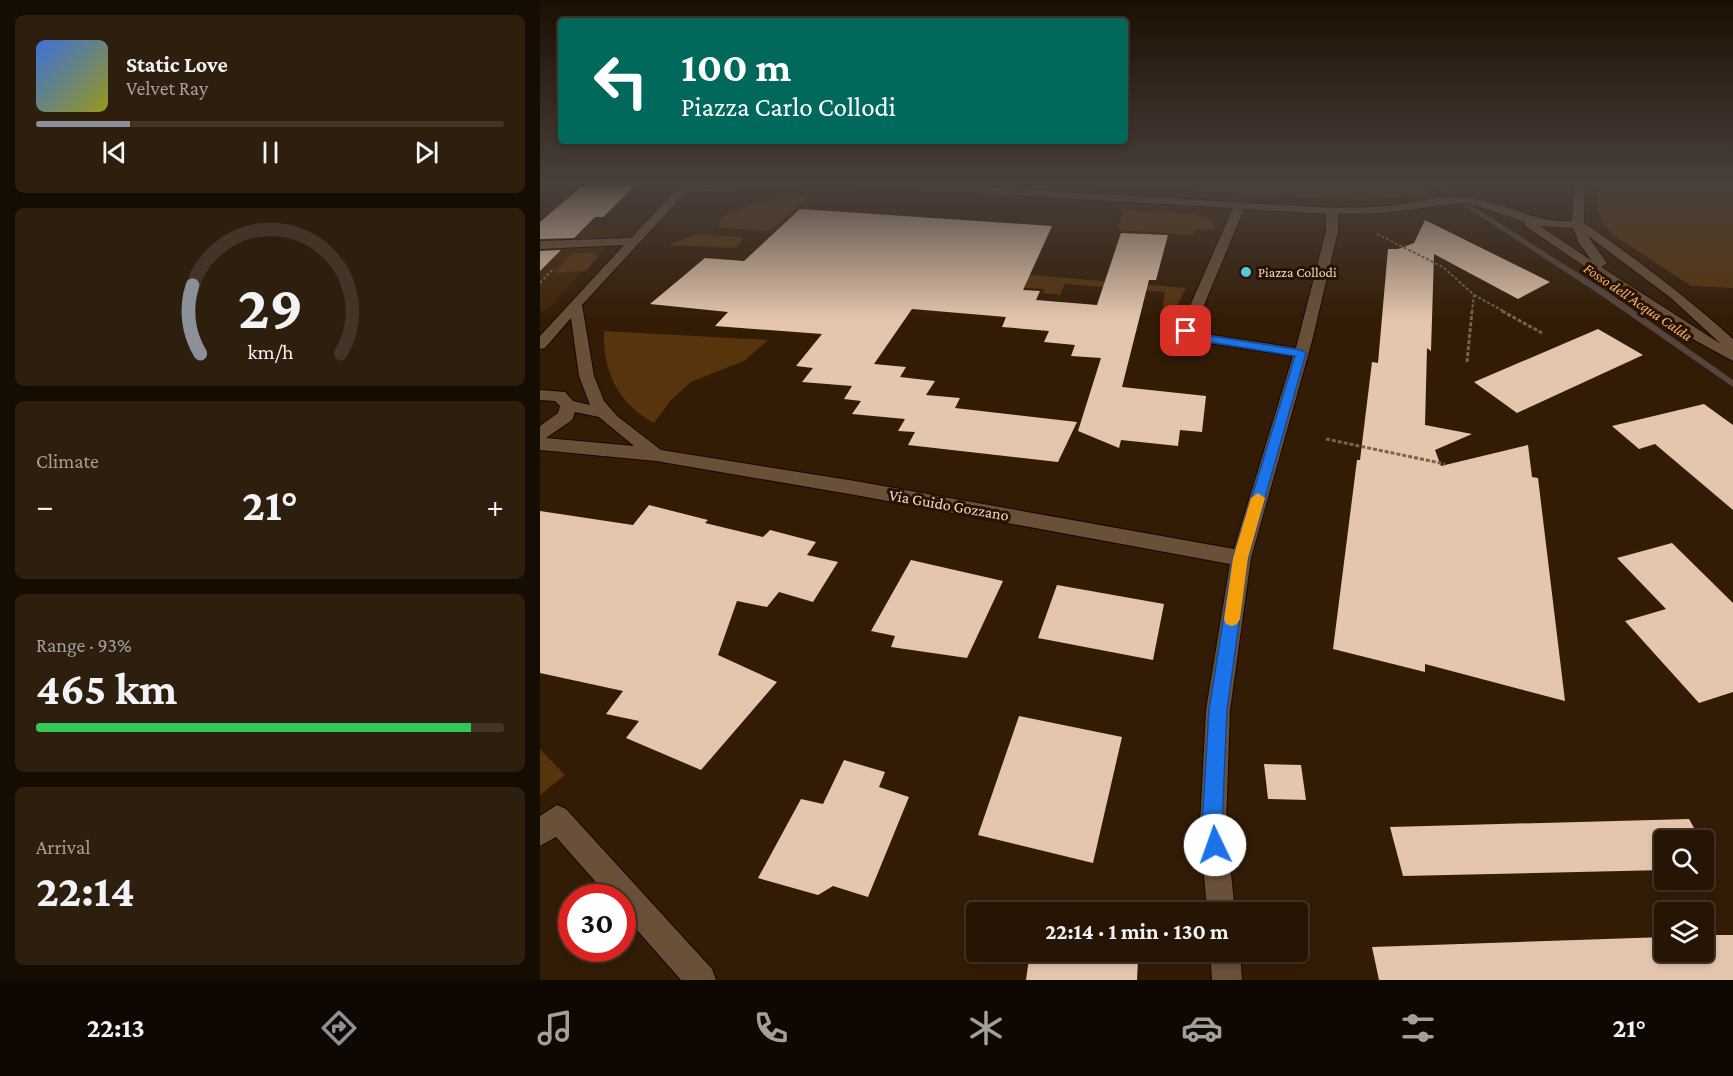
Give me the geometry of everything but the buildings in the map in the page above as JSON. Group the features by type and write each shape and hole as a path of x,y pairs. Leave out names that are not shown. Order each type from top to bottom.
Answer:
{"street":[{"path":"540,345 646,229"},
{"path":"1230,229 1186,331 1209,339 1301,353"},
{"path":"1220,902 1212,825 1218,710 1241,558 1301,353 1332,229"},
{"path":"1536,229 1694,334 1733,357"},
{"path":"1579,229 1583,243 1620,284"},
{"path":"1585,229 1649,274 1733,347"},
{"path":"540,245 634,241"},
{"name":"Via Guido Gozzano","path":"575,304 585,372 591,391 604,413 656,455"},
{"name":"Via Guido Gozzano","path":"540,395 559,396 568,405 604,413"},
{"path":"540,434 566,416 568,405"},
{"name":"Via Guido Gozzano","path":"540,444 656,455 855,488 1241,558"},
{"path":"540,833 557,818 701,980"},
{"path":"1226,962 1227,980"}],"path":[{"path":"1373,232 1443,267 1474,295 1542,333"},
{"path":"1467,362 1474,295"},
{"path":"1326,439 1445,464"}],"shaded area":[{"path":"623,229 546,311 540,312 540,231"},
{"path":"733,229 773,229 770,231"},
{"path":"1195,229 1193,235 1117,230 1215,229 1215,231"},
{"path":"1607,229 1733,229 1733,288 1691,286"},
{"path":"697,234 743,238 736,248 668,245"},
{"path":"572,253 593,253 599,256 586,271 554,273"},
{"path":"840,259 1186,288 1169,320 1161,319 1165,292 1065,284 1060,295 1043,293 1044,289 982,285"},
{"path":"604,331 768,340 744,361 691,382 671,400 654,423 630,406 615,384 606,359"},
{"path":"540,749 565,775 540,795"}],"waterway":[{"name":"Fosso dell'Acqua Calda","path":"1504,229 1602,292 1733,384"}],"slow traffic":[{"path":"1232,619 1241,558 1258,498"}],"place":[{"name":"Piazza Collodi","path":"1246,272"}],"route":[{"path":"1186,331 1209,339 1301,353 1241,558 1218,710 1212,825 1215,845"}]}
